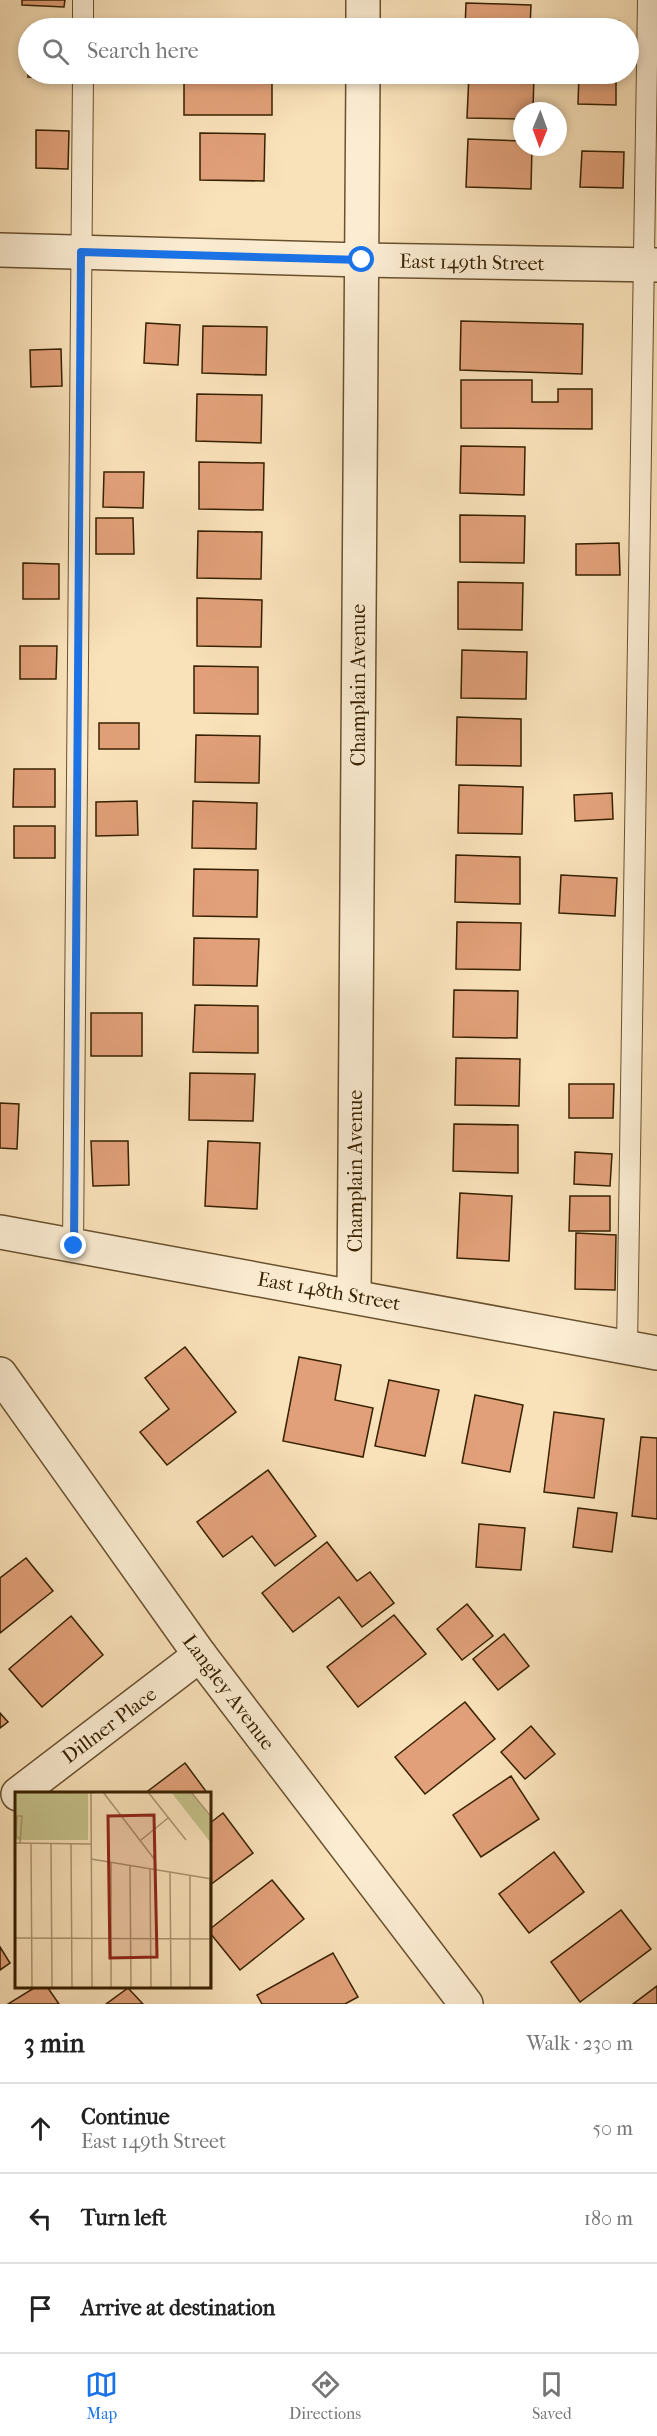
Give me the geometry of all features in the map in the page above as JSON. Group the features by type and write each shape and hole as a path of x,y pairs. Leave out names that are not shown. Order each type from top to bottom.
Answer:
{"street":[{"path":"363,0 363,18"},
{"name":"Champlain Avenue","path":"354,1296 363,84"},
{"name":"East 149th Street","path":"0,250 651,265"},
{"name":"East 148th Street","path":"0,1232 642,1350"},
{"name":"Langley Avenue","path":"0,1374 200,1655 466,2004"},
{"name":"Dillner Place","path":"21,1792 200,1655"},
{"name":"Dillner Place","path":"0,1808 15,1797"}],"lane":[{"path":"83,0 83,18"},
{"path":"642,1350 651,265 648,0"},
{"path":"74,1246 82,84"}],"building":[{"path":"22,0 65,0 64,7 22,5"},
{"path":"466,3 531,5 530,18 465,18"},
{"path":"184,84 272,84 272,115 184,115"},
{"path":"469,84 534,84 533,102 513,102 513,119 467,118"},
{"path":"579,84 616,84 616,105 578,104"},
{"path":"36,130 69,131 68,169 36,168"},
{"path":"200,133 265,134 264,181 200,180"},
{"path":"468,139 513,141 513,156 532,156 531,189 466,187"},
{"path":"582,151 624,152 623,188 580,187"},
{"path":"461,321 583,324 582,374 460,370"},
{"path":"146,323 180,325 178,365 144,363"},
{"path":"203,326 267,327 266,375 202,373"},
{"path":"61,349 62,386 31,387 30,350"},
{"path":"461,380 532,380 532,402 558,402 558,389 592,389 592,429 461,428"},
{"path":"197,394 262,395 261,443 196,441"},
{"path":"461,446 525,447 524,495 460,493"},
{"path":"199,462 264,463 263,510 199,509"},
{"path":"104,472 144,472 143,508 103,507"},
{"path":"460,515 525,516 524,563 460,562"},
{"path":"96,518 133,518 134,554 96,554"},
{"path":"198,531 262,532 261,579 197,578"},
{"path":"619,543 620,575 576,575 576,544"},
{"path":"23,563 59,564 59,599 23,599"},
{"path":"458,582 523,583 522,630 458,629"},
{"path":"197,598 262,600 261,647 197,646"},
{"path":"20,646 57,646 56,679 20,679"},
{"path":"462,650 527,652 526,699 461,698"},
{"path":"194,666 258,667 258,714 194,713"},
{"path":"457,717 521,719 521,766 456,765"},
{"path":"99,723 139,723 139,749 99,749"},
{"path":"196,735 260,736 259,783 195,782"},
{"path":"14,769 55,769 55,807 13,807"},
{"path":"459,785 523,787 522,834 458,833"},
{"path":"612,793 613,819 575,821 574,795"},
{"path":"137,801 138,835 96,836 96,802"},
{"path":"193,801 257,803 256,849 192,848"},
{"path":"14,826 55,826 55,858 14,858"},
{"path":"456,855 520,857 520,904 455,902"},
{"path":"194,869 258,870 257,917 193,916"},
{"path":"561,875 617,878 615,916 559,913"},
{"path":"457,922 521,923 520,970 456,969"},
{"path":"194,938 259,939 257,986 193,985"},
{"path":"454,990 518,991 517,1038 453,1037"},
{"path":"195,1005 258,1006 258,1053 193,1052"},
{"path":"91,1013 142,1013 142,1056 91,1056"},
{"path":"456,1058 520,1059 519,1106 455,1105"},
{"path":"190,1073 255,1074 253,1121 189,1120"},
{"path":"569,1084 614,1084 613,1118 569,1118"},
{"path":"0,1103 19,1104 17,1149 0,1148"},
{"path":"454,1124 518,1125 518,1173 453,1171"},
{"path":"91,1141 128,1141 129,1185 93,1186"},
{"path":"208,1141 260,1143 257,1209 205,1206"},
{"path":"575,1152 612,1154 610,1186 574,1184"},
{"path":"460,1193 512,1196 509,1261 457,1258"},
{"path":"570,1196 610,1196 610,1231 569,1231"},
{"path":"576,1233 616,1235 615,1290 575,1289"},
{"path":"185,1347 236,1412 167,1465 140,1432 169,1409 145,1378"},
{"path":"299,1357 341,1365 335,1400 373,1408 363,1457 283,1441"},
{"path":"389,1380 439,1390 425,1456 375,1446"},
{"path":"475,1395 523,1405 510,1472 462,1463"},
{"path":"554,1412 604,1419 594,1498 544,1492"},
{"path":"641,1437 657,1438 657,1519 632,1516"},
{"path":"268,1470 316,1536 275,1566 252,1536 223,1557 197,1522"},
{"path":"578,1508 617,1513 612,1552 573,1547"},
{"path":"479,1524 525,1528 521,1570 476,1567"},
{"path":"327,1542 357,1581 370,1572 394,1603 362,1627 339,1597 293,1632 262,1593"},
{"path":"26,1558 53,1591 0,1633 0,1578"},
{"path":"467,1604 493,1636 462,1660 437,1629"},
{"path":"394,1615 426,1654 358,1707 327,1667"},
{"path":"71,1616 103,1655 42,1707 9,1669"},
{"path":"504,1634 529,1666 498,1690 473,1659"},
{"path":"465,1702 495,1739 425,1794 395,1757"},
{"path":"0,1713 8,1722 0,1728"},
{"path":"531,1726 555,1754 525,1779 501,1752"},
{"path":"185,1763 207,1792 147,1792"},
{"path":"511,1776 539,1819 481,1857 453,1815"},
{"path":"223,1813 253,1853 212,1884 212,1821"},
{"path":"554,1852 584,1892 529,1933 499,1894"},
{"path":"272,1880 304,1919 240,1970 212,1935 212,1927"},
{"path":"621,1910 651,1949 580,2002 551,1962"},
{"path":"0,1947 10,1963 0,1970"},
{"path":"333,1953 358,1997 345,2004 262,2004 257,1995"},
{"path":"657,1986 657,2004 633,2004"},
{"path":"32,1989 49,1989 59,2004 8,2004"},
{"path":"129,1989 143,2004 106,2004"}],"route":[{"path":"74,1246 81,252 362,260"}]}
